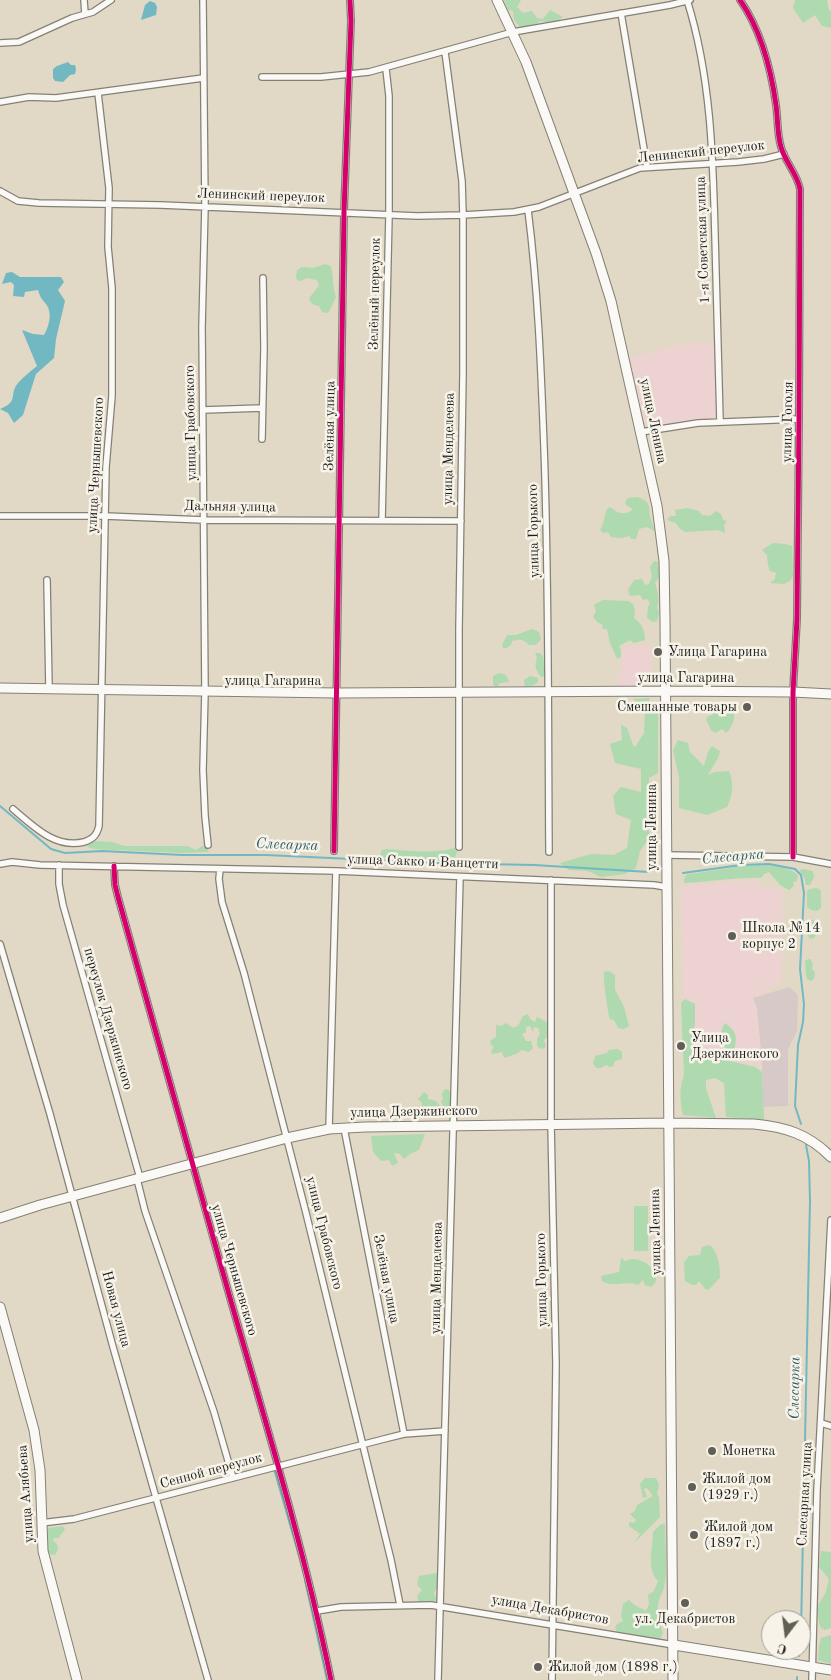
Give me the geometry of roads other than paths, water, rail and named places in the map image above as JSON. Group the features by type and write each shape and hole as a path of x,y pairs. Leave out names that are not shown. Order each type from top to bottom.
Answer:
{"main road":[{"name":"улица Ленина","path":"497,0 526,62 596,253 611,301 657,506 663,546 665,577 673,1680"},
{"name":"улица Гагарина","path":"0,688 338,693 793,692 831,694"},
{"name":"улица Дзержинского","path":"0,1218 31,1207 287,1138 329,1129 453,1124 740,1124 774,1126 791,1131 809,1138 831,1157"},
{"name":"улица Алябьева","path":"0,1307 37,1443 40,1470 42,1545 77,1680"},
{"name":"улица Декабристов","path":"674,1645 813,1667"},
{"path":"813,1667 831,1670"}],"street":[{"path":"84,0 85,14"},
{"path":"0,43 19,42 99,9 111,0"},
{"name":"улица Грабовского","path":"203,0 205,206 202,326 204,799 208,845"},
{"name":"Зелёная улица","path":"334,852 338,693 344,212 350,0"},
{"path":"262,76 301,78 348,75 386,69 513,32 688,0"},
{"name":"1-я Советская улица","path":"688,0 704,76 710,119 713,164 720,421"},
{"name":"улица Гоголя","path":"740,0 752,20 763,48 775,99 780,143 796,176 800,189 797,619 793,692 793,856"},
{"path":"621,13 647,167"},
{"name":"улица Менделеева","path":"445,52 462,182 463,216 459,847"},
{"name":"Зелёный переулок","path":"382,520 389,215 389,96 386,69"},
{"path":"0,102 29,97 56,98 203,78"},
{"name":"улица Чернышевского","path":"13,809 43,833 58,842 72,844 84,842 93,838 99,826 106,467 112,374 112,281 108,247 109,204 98,93"},
{"name":"Ленинский переулок","path":"0,191 9,197 27,203 205,206 389,215 463,216 528,210 550,204 632,171 647,167 759,160 784,154"},
{"name":"улица Горького","path":"528,210 536,280 540,347 546,522 549,852"},
{"path":"262,439 263,278"},
{"path":"203,410 262,408"},
{"path":"641,432 720,421 799,419"},
{"name":"Дальняя улица","path":"0,516 105,516 204,520 460,521"},
{"path":"47,580 49,689"},
{"path":"666,855 793,856 831,864"},
{"name":"улица Сакко и Ванцетти","path":"0,864 12,862 59,865 336,871 666,887"},
{"name":"переулок Дзержинского","path":"59,865 59,884 64,910 138,1179 145,1211 217,1421 233,1478"},
{"name":"улица Чернышевского","path":"114,866 115,885 317,1611 331,1680"},
{"name":"улица Грабовского","path":"220,869 219,879 222,902 244,973 287,1138 391,1560 400,1605"},
{"path":"329,1129 336,871"},
{"name":"улица Менделеева","path":"438,1680 460,877"},
{"name":"улица Горького","path":"551,880 551,1125 556,1364 552,1680"},
{"name":"Новая улица","path":"0,944 73,1196 99,1297 208,1680"},
{"name":"Зелёная улица","path":"344,1128 404,1434"},
{"name":"Слесарная улица","path":"812,1680 816,1528 831,1220"},
{"path":"821,1423 831,1426"},
{"name":"Сенной переулок","path":"41,1523 74,1519 156,1499 404,1434 445,1431"},
{"name":"улица Декабристов","path":"317,1611 341,1606 440,1606 674,1645"}],"water":[{"path":"150,1 155,3 157,7 156,15 141,20 145,5"},
{"path":"68,62 71,65 75,65 75,74 70,75 63,82 55,81 53,69"},
{"path":"12,272 20,277 61,277 64,282 58,290 65,301 56,339 54,358 36,374 23,415 14,423 8,413 0,409 10,403 15,387 37,366 22,330 44,335 49,324 50,315 38,290 25,292 24,297 13,296 14,285 11,282 2,284 6,273"}],"waterway":[{"name":"Слесарка","path":"0,806 51,849 65,853 102,851 182,855 266,855 438,863 534,865 649,872"},
{"name":"Слесарка","path":"683,873 741,865 769,864 795,869 801,875 804,893 800,969 804,1004 803,1022 798,1045 795,1106 801,1124"},
{"name":"Слесарка","path":"801,1610 810,1201 809,1161 806,1145"},
{"path":"274,1469 304,1573"},
{"path":"305,1580 327,1680"}],"place":[{"name":"Улица Гагарина","path":"658,652"},
{"name":"Смешанные товары","path":"747,707"},
{"name":"Школа №14 корпус 2","path":"732,936"},
{"name":"Улица Дзержинского","path":"681,1046"},
{"name":"Монетка","path":"712,1451"},
{"name":"Жилой дом (1929 г.)","path":"692,1487"},
{"name":"Жилой дом (1897 г.)","path":"694,1535"},
{"name":"ул. Декабристов","path":"685,1603"},
{"name":"Жилой дом (1898 г.)","path":"538,1667"}]}
